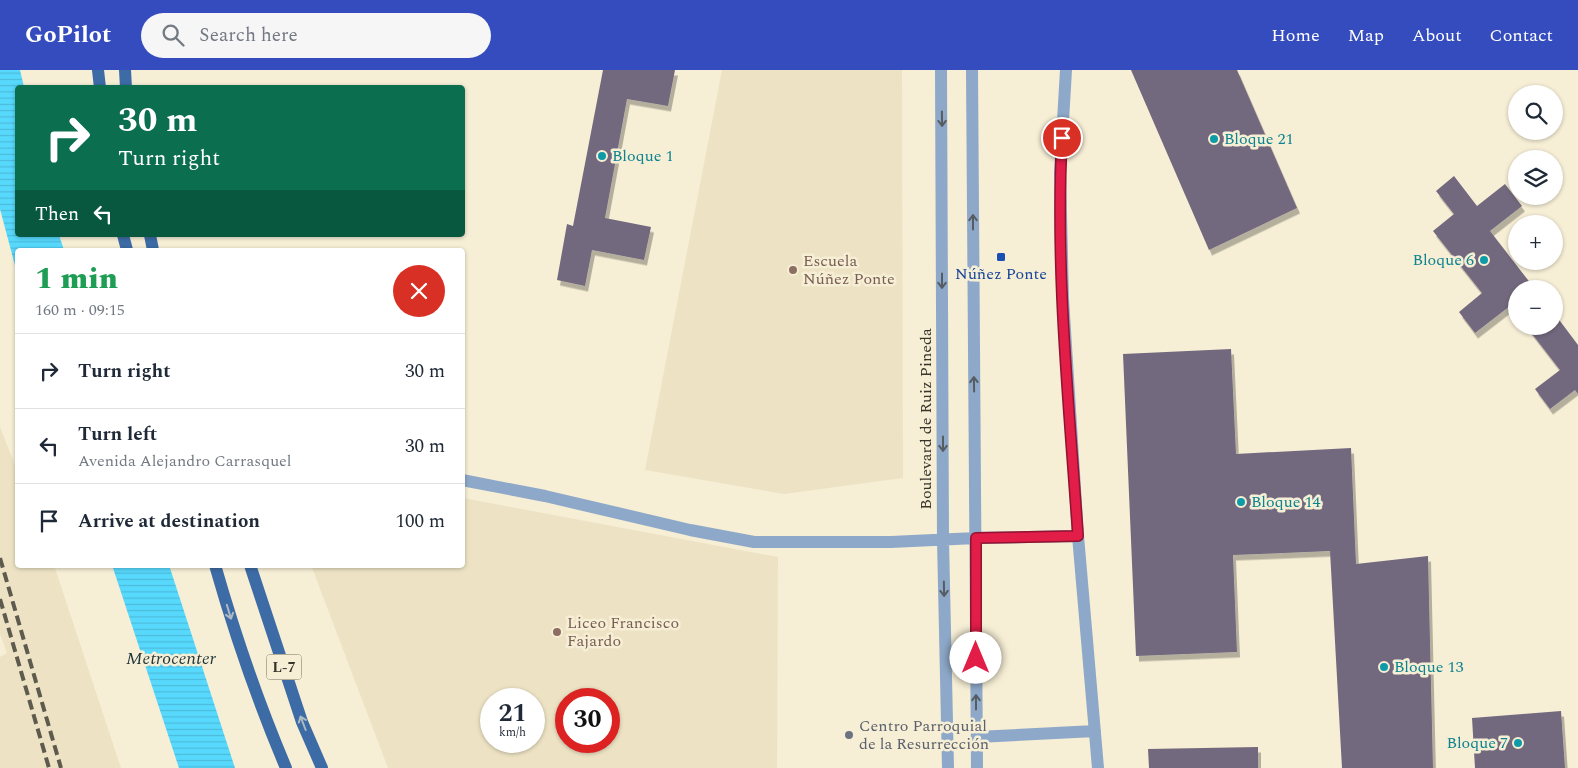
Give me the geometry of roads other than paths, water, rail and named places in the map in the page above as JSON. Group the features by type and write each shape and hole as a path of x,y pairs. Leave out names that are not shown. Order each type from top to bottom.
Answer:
{"main road":[{"path":"98,70 100,85"},
{"path":"125,70 126,85"},
{"name":"L-7","path":"217,568 243,659 286,768"},
{"name":"L-7","path":"251,568 302,722 322,768"}],"street":[{"name":"Boulevard de Ruiz Pineda","path":"941,70 943,540 948,768"},
{"path":"972,70 977,768"},
{"path":"1066,70 1060,172 1062,299 1078,536 1098,768"},
{"path":"465,481 545,496 690,530 754,542 891,542 1078,536"},
{"path":"976,737 1095,731"}],"water":[{"path":"0,70 20,70 24,85 15,85 15,237 60,237 63,248 15,248 15,265 0,209"},
{"name":"Metrocenter","path":"113,568 170,568 235,768 179,768"}],"railway":[{"path":"0,558 61,768"},
{"path":"0,599 49,768"}],"place":[{"name":"Bloque 21","path":"1214,139"},
{"name":"Bloque 1","path":"602,156"},
{"name":"Núñez Ponte","path":"1001,257"},
{"name":"Bloque 6","path":"1484,260"},
{"name":"Escuela Núñez Ponte","path":"793,270"},
{"name":"Bloque 14","path":"1241,502"},
{"name":"Liceo Francisco Fajardo","path":"557,632"},
{"name":"Bloque 13","path":"1384,667"},
{"name":"Centro Parroquial de la Resurrección","path":"849,735"},
{"name":"Bloque 7","path":"1518,743"}]}
